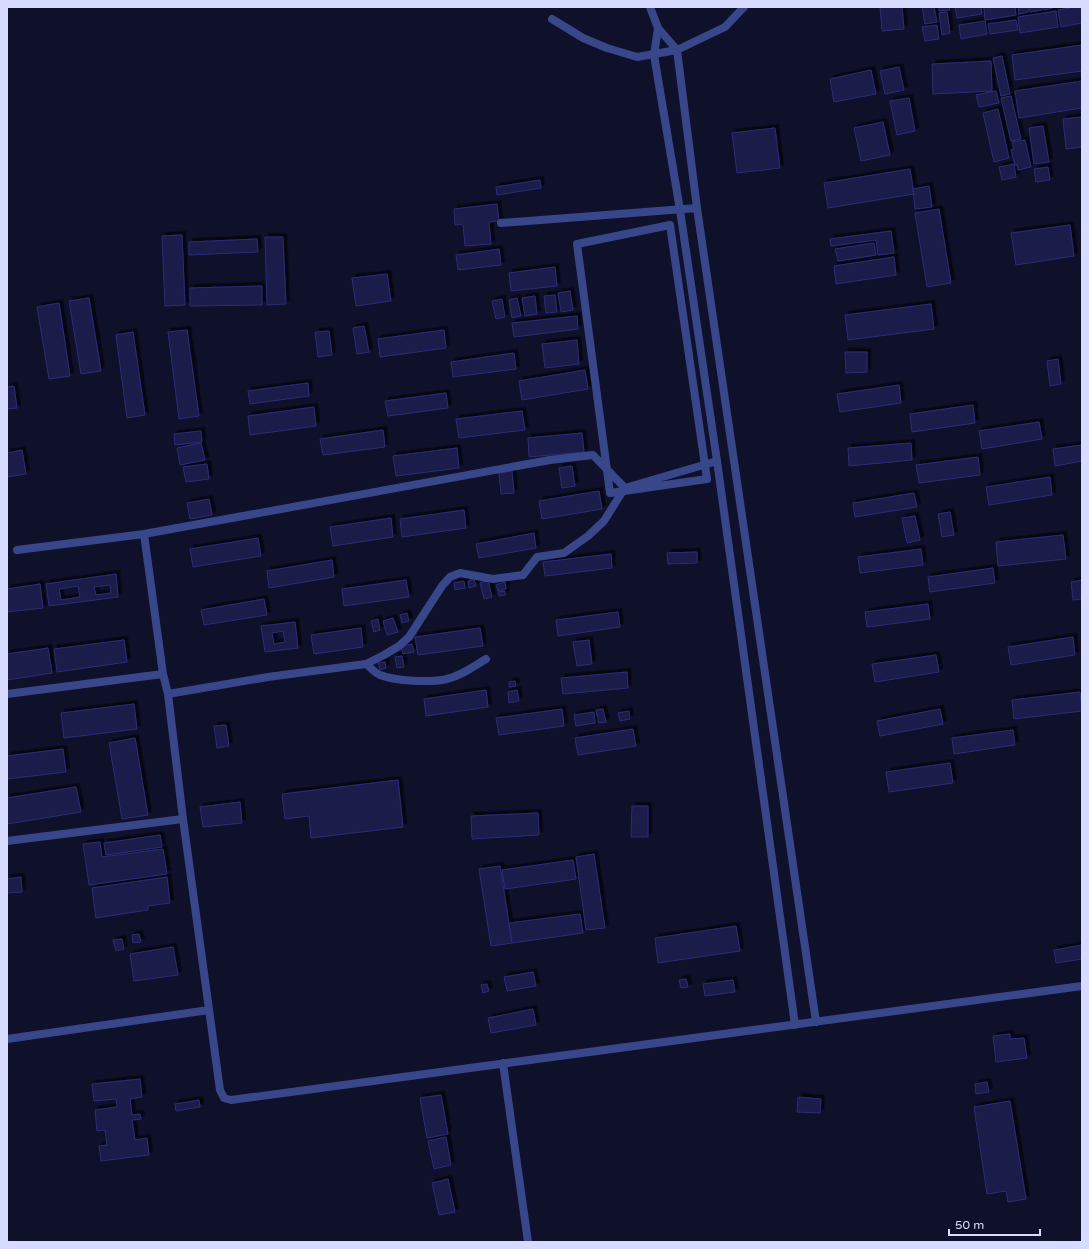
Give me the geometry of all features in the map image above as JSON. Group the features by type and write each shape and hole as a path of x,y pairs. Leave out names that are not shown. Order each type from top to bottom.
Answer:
{"street":[{"path":"650,7 658,28 677,50 697,208 813,1010 816,1022"},
{"path":"552,19 583,38 607,48 637,57 677,50 725,27 744,7"},
{"path":"658,28 654,55 680,210 717,461 795,1025"},
{"path":"501,223 697,208"},
{"path":"670,225 707,479 610,493 577,244 670,225"},
{"path":"17,550 144,534 550,460 593,455 625,488"},
{"path":"168,694 268,677 366,664 389,652 409,637 442,586 450,577 460,573 493,579 522,575 538,557 564,553 588,536 604,521 625,488 717,461"},
{"path":"144,534 163,674 168,694 183,819 220,1090 224,1098 231,1100 1082,986"},
{"path":"366,664 379,675 405,681 430,680 446,679 460,674 486,659"},
{"path":"7,694 163,674"},
{"path":"7,841 183,819"},
{"path":"7,1039 209,1010"},
{"path":"503,1063 528,1242"}],"building":[{"path":"880,7 902,7 904,29 882,31"},
{"path":"922,7 934,7 937,22 925,24"},
{"path":"939,7 949,7 950,10 939,11"},
{"path":"955,7 981,7 982,14 957,18"},
{"path":"984,7 1015,7 1016,15 985,20"},
{"path":"1018,7 1028,7 1028,12 1019,14"},
{"path":"1029,7 1042,7 1042,10 1030,12"},
{"path":"1043,7 1052,7 1052,8 1044,10"},
{"path":"1082,7 1082,23 1061,27 1058,10"},
{"path":"1056,11 1058,27 1020,33 1018,17"},
{"path":"947,12 950,33 942,35 939,13"},
{"path":"1016,20 1018,30 990,34 988,24"},
{"path":"985,21 987,34 961,39 959,25"},
{"path":"937,25 939,39 925,41 922,27"},
{"path":"1082,45 1082,71 1015,80 1012,55"},
{"path":"1002,56 1010,94 1001,96 993,58"},
{"path":"991,61 992,91 933,94 932,64"},
{"path":"899,67 904,90 885,94 880,71"},
{"path":"871,70 876,94 834,102 830,79"},
{"path":"1082,81 1082,108 1019,118 1015,91"},
{"path":"996,91 999,103 979,107 976,95"},
{"path":"1011,96 1021,139 1011,141 1001,98"},
{"path":"909,98 915,131 897,135 890,101"},
{"path":"998,109 1009,158 994,162 983,113"},
{"path":"1082,117 1082,147 1066,149 1063,119"},
{"path":"883,122 890,155 861,161 854,128"},
{"path":"1043,126 1049,162 1034,164 1029,128"},
{"path":"775,128 780,168 737,173 732,133"},
{"path":"1025,140 1031,167 1018,170 1011,150 1014,149 1012,142"},
{"path":"1014,164 1016,177 1002,180 999,167"},
{"path":"1048,167 1050,180 1036,182 1034,169"},
{"path":"910,169 914,194 828,208 824,183"},
{"path":"540,180 541,188 497,195 496,187"},
{"path":"929,186 932,207 915,209 913,189"},
{"path":"497,204 499,221 489,222 491,244 465,246 463,224 455,225 454,209"},
{"path":"939,209 951,283 927,287 915,213"},
{"path":"1070,225 1074,256 1016,265 1011,233"},
{"path":"891,231 894,253 878,255 876,240 831,246 830,239"},
{"path":"182,235 185,305 165,306 162,236"},
{"path":"265,237 283,237 286,304 267,305"},
{"path":"257,239 258,252 189,255 189,242"},
{"path":"874,243 876,255 838,261 835,249"},
{"path":"499,249 501,265 458,270 456,255"},
{"path":"894,257 896,275 836,284 834,266"},
{"path":"555,267 557,286 511,291 509,273"},
{"path":"387,274 391,301 356,306 352,278"},
{"path":"262,286 262,305 190,306 190,288"},
{"path":"570,291 573,310 561,312 558,293"},
{"path":"555,295 557,312 546,313 544,296"},
{"path":"535,296 537,314 525,316 522,298"},
{"path":"89,298 101,371 81,374 69,301"},
{"path":"517,298 521,316 512,318 509,300"},
{"path":"502,299 505,317 496,319 492,301"},
{"path":"59,303 70,376 49,379 37,307"},
{"path":"931,304 934,329 848,340 845,315"},
{"path":"577,316 578,329 514,337 512,323"},
{"path":"364,326 369,352 357,354 353,328"},
{"path":"187,330 199,416 179,419 168,332"},
{"path":"444,330 446,348 380,357 378,339"},
{"path":"329,331 332,355 318,357 315,332"},
{"path":"133,332 145,415 127,418 116,335"},
{"path":"577,340 579,364 545,368 542,344"},
{"path":"845,352 867,352 867,372 846,373"},
{"path":"514,353 516,369 453,377 451,362"},
{"path":"1058,359 1061,384 1050,386 1047,361"},
{"path":"585,370 588,389 522,400 519,381"},
{"path":"308,383 309,396 250,404 248,391"},
{"path":"899,385 901,403 840,412 837,394"},
{"path":"14,386 17,408 7,409 7,387"},
{"path":"446,393 448,408 388,416 385,401"},
{"path":"973,405 975,423 912,432 910,414"},
{"path":"314,407 316,426 250,435 248,416"},
{"path":"522,411 525,430 459,438 456,419"},
{"path":"1039,422 1042,439 982,449 979,431"},
{"path":"383,430 385,447 323,455 320,439"},
{"path":"201,431 202,442 175,445 174,434"},
{"path":"582,433 584,452 529,457 528,438"},
{"path":"201,443 205,460 180,465 177,448"},
{"path":"911,443 912,460 849,466 848,448"},
{"path":"1082,445 1082,461 1055,466 1053,449"},
{"path":"457,448 459,468 396,476 393,456"},
{"path":"22,450 26,474 7,477 7,453"},
{"path":"978,457 980,475 919,483 916,465"},
{"path":"207,464 209,479 186,482 183,467"},
{"path":"572,466 575,486 562,488 559,468"},
{"path":"512,471 514,493 501,494 499,473"},
{"path":"1050,477 1052,495 989,505 986,487"},
{"path":"599,491 602,509 542,519 539,501"},
{"path":"914,493 917,507 855,517 853,503"},
{"path":"209,499 212,515 190,519 187,503"},
{"path":"464,510 466,528 402,537 400,519"},
{"path":"950,512 954,535 942,537 938,514"},
{"path":"915,516 920,540 907,543 902,518"},
{"path":"391,518 393,537 333,546 330,527"},
{"path":"534,533 536,548 479,558 476,544"},
{"path":"1063,535 1066,559 998,566 996,542"},
{"path":"258,538 261,556 193,567 190,549"},
{"path":"921,549 923,565 860,573 858,557"},
{"path":"697,552 697,563 668,564 667,553"},
{"path":"611,554 612,568 545,576 543,562"},
{"path":"332,560 334,577 269,588 267,571"},
{"path":"993,568 995,583 930,592 928,577"},
{"path":"116,574 118,597 49,606 46,584","holes":["110,585 111,593 96,595 94,587","78,586 80,597 61,600 59,589"]},
{"path":"474,579 476,586 469,588 468,581"},
{"path":"406,580 409,597 344,606 342,589"},
{"path":"488,580 492,597 484,599 480,583"},
{"path":"1082,580 1082,599 1073,600 1071,582"},
{"path":"464,581 465,588 455,590 454,583"},
{"path":"505,582 506,589 498,591 496,585"},
{"path":"40,584 43,608 7,612 7,589"},
{"path":"505,591 505,595 499,596 498,592"},
{"path":"264,599 267,615 204,625 201,610"},
{"path":"928,604 930,619 867,627 865,612"},
{"path":"618,612 620,627 558,636 556,620"},
{"path":"407,613 409,621 402,623 400,615"},
{"path":"393,618 398,632 387,635 383,621"},
{"path":"378,619 380,630 374,632 371,621"},
{"path":"295,622 298,648 265,652 261,626","holes":["283,631 285,642 274,644 272,633"]},
{"path":"361,628 363,647 314,654 311,635"},
{"path":"480,628 483,646 418,655 415,637"},
{"path":"1073,637 1075,655 1011,665 1008,647"},
{"path":"124,640 127,662 57,672 54,649"},
{"path":"589,640 592,664 577,666 573,642"},
{"path":"412,644 414,652 403,654 401,646"},
{"path":"48,648 52,673 7,680 7,654"},
{"path":"936,655 939,672 875,682 872,664"},
{"path":"402,656 404,667 397,668 395,657"},
{"path":"385,662 386,668 380,670 378,663"},
{"path":"627,672 628,688 563,694 561,678"},
{"path":"515,681 516,686 509,687 509,682"},
{"path":"486,690 488,707 426,716 424,699"},
{"path":"517,690 519,701 509,703 508,692"},
{"path":"1080,692 1082,711 1014,719 1012,700"},
{"path":"134,704 137,729 64,738 61,713"},
{"path":"562,709 564,726 499,735 496,718"},
{"path":"603,709 606,722 599,723 596,710"},
{"path":"940,709 943,724 880,736 877,721"},
{"path":"629,711 630,719 620,721 618,713"},
{"path":"594,712 595,723 576,726 574,715"},
{"path":"226,725 229,746 217,748 214,726"},
{"path":"633,729 636,746 578,755 575,738"},
{"path":"1013,730 1015,745 954,754 952,738"},
{"path":"135,738 148,815 122,819 109,743"},
{"path":"63,749 66,772 7,779 7,756"},
{"path":"950,763 953,783 889,792 886,772"},
{"path":"398,780 403,827 311,838 309,816 285,819 282,794"},
{"path":"76,787 81,812 7,824 7,798"},
{"path":"240,802 242,823 203,827 200,807"},
{"path":"632,806 648,806 648,837 631,837"},
{"path":"538,813 539,835 472,839 471,816"},
{"path":"160,835 162,847 106,855 104,843"},
{"path":"100,842 102,857 163,849 167,874 89,885 83,844"},
{"path":"594,854 605,928 586,930 576,857"},
{"path":"573,860 576,879 505,889 502,870"},
{"path":"500,866 512,943 491,946 479,869"},
{"path":"21,877 22,892 7,893 7,879"},
{"path":"167,877 170,903 148,906 148,910 96,918 92,888"},
{"path":"580,914 583,933 512,943 509,923"},
{"path":"736,926 740,951 658,963 655,938"},
{"path":"139,934 141,942 133,943 132,935"},
{"path":"122,939 124,949 116,951 113,940"},
{"path":"1082,945 1082,959 1056,963 1054,950"},
{"path":"173,947 178,975 134,981 130,954"},
{"path":"533,972 536,986 507,991 504,977"},
{"path":"686,979 688,987 681,988 679,980"},
{"path":"733,980 735,992 705,996 703,984"},
{"path":"487,984 489,991 483,993 481,985"},
{"path":"533,1009 536,1025 491,1033 488,1018"},
{"path":"1010,1034 1010,1039 1024,1038 1027,1058 996,1062 993,1036"},
{"path":"140,1079 142,1097 130,1099 132,1115 140,1114 141,1119 132,1120 135,1140 147,1138 149,1155 101,1161 99,1146 107,1145 105,1130 97,1131 95,1110 117,1107 116,1099 94,1101 92,1084"},
{"path":"987,1082 989,1092 976,1094 975,1084"},
{"path":"441,1095 448,1134 427,1138 420,1098"},
{"path":"798,1097 821,1099 820,1113 797,1112"},
{"path":"199,1100 200,1107 176,1111 175,1104"},
{"path":"1010,1101 1026,1199 1008,1202 1006,1191 987,1194 974,1107"},
{"path":"446,1137 451,1165 434,1169 428,1141"},
{"path":"448,1179 455,1212 439,1215 432,1183"}]}
